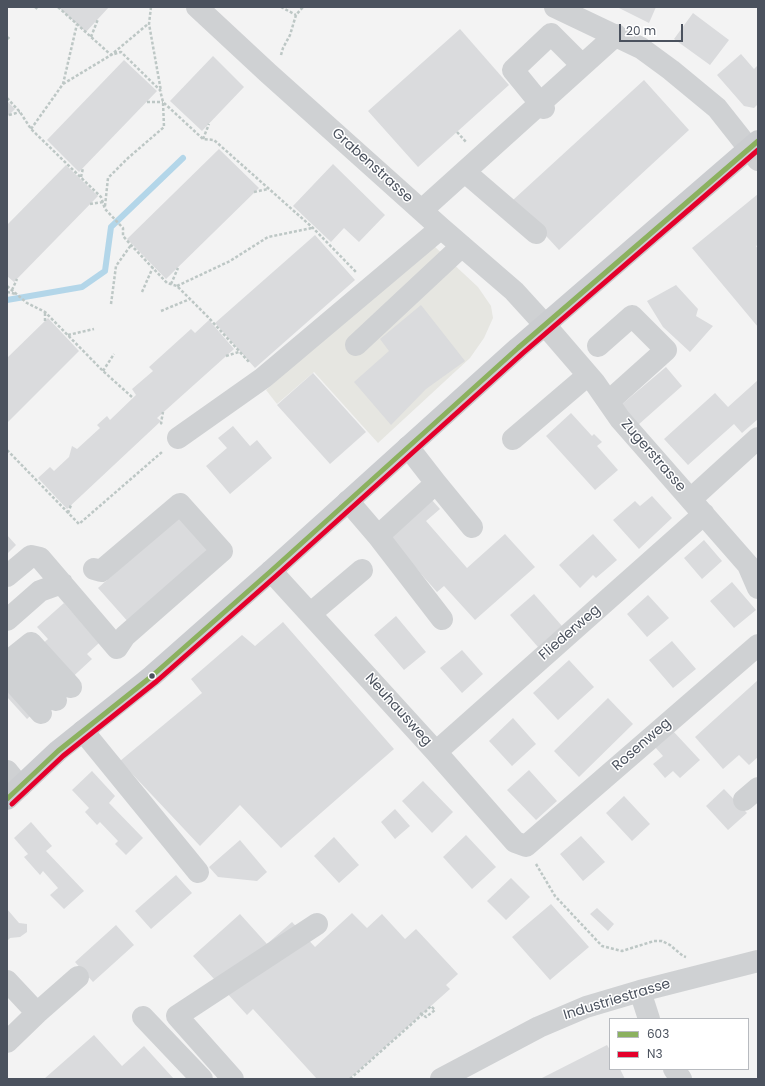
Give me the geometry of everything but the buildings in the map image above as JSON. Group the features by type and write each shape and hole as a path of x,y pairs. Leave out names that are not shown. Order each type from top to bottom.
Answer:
{"main road":[{"path":"11,785 58,751 152,676 271,571 518,348 755,150"}],"street":[{"name":"Grabenstrasse","path":"197,7 268,73 441,228 514,291 545,325"},
{"path":"555,7 641,48 677,74 717,108 755,150"},
{"path":"542,106 512,70 551,34 582,65"},
{"path":"422,210 542,106 582,65 616,35"},
{"path":"465,172 536,233"},
{"path":"178,438 263,378 370,286 441,228"},
{"path":"356,345 462,246"},
{"path":"598,346 632,316 666,350 608,402"},
{"name":"Zugerstrasse","path":"545,325 588,376 620,419 748,565 758,588"},
{"path":"513,439 588,376"},
{"name":"Fliederweg","path":"436,752 698,507 758,438"},
{"path":"408,447 472,527"},
{"path":"378,536 436,483"},
{"path":"348,501 378,536 442,619"},
{"path":"7,576 31,556 40,558 117,648 125,636 222,551 180,504 101,571 94,569"},
{"path":"310,614 362,570"},
{"name":"Neuhausweg","path":"271,571 436,752 515,842 526,846"},
{"path":"7,620 40,591 62,583"},
{"path":"31,643 56,700 10,664 31,643"},
{"name":"Rosenweg","path":"526,846 758,645"},
{"path":"83,731 198,872"},
{"path":"233,1079 177,1016 317,924"},
{"name":"Industriestrasse","path":"440,1079 551,1022 586,1007 640,991 758,961"},
{"path":"7,1042 78,977"},
{"path":"7,981 37,1013"},
{"path":"640,991 649,1018"},
{"path":"143,1017 202,1079"},
{"path":"675,1070 681,1079"}],"path":[{"path":"35,7 39,10"},
{"path":"58,7 111,55"},
{"path":"105,209 108,178 128,158 164,127 163,102 149,24 151,7"},
{"path":"281,7 296,15"},
{"path":"280,59 283,48 290,36 296,15 303,7"},
{"path":"91,37 98,19"},
{"path":"31,129 63,84 77,24"},
{"path":"63,84 111,55 149,24"},
{"path":"7,37 11,40"},
{"path":"111,55 121,52 160,90 163,102 203,139 214,140 322,236 370,286"},
{"path":"7,98 20,112 31,129 101,197 105,209 122,228 124,236 131,245 167,283 177,286 208,317 263,378"},
{"path":"147,102 163,102"},
{"path":"9,115 20,112"},
{"path":"203,139 208,124"},
{"path":"457,132 468,144"},
{"path":"81,177 83,168"},
{"path":"254,192 268,189"},
{"path":"90,204 103,202"},
{"path":"177,286 230,262 268,237 313,228"},
{"path":"111,304 116,266 131,245"},
{"path":"142,292 153,267"},
{"path":"171,284 178,268"},
{"path":"350,274 353,269"},
{"path":"12,290 17,278"},
{"path":"7,286 27,303 45,312 103,371 132,397"},
{"path":"7,292 17,294"},
{"path":"161,311 190,299"},
{"path":"45,312 45,321"},
{"path":"68,335 94,329"},
{"path":"226,356 239,352"},
{"path":"103,371 114,354"},
{"path":"161,423 163,412"},
{"path":"7,450 79,524 178,438"},
{"path":"68,513 71,505"},
{"path":"526,846 555,896 602,946 622,951 654,941 662,941 688,958"},
{"path":"350,1079 425,1012 431,1006 435,1010 426,1017 420,1013"}],"shaded area":[{"path":"434,246 478,287 491,306 493,318 484,338 470,358 378,443 314,372 277,404 266,390 355,310"}],"waterway":[{"path":"7,300 82,287 105,271 111,227 183,158"}],"transit line":[{"name":"603","path":"7,799 58,751 152,676 271,571 518,348 758,141"},
{"name":"N3","path":"12,804 63,756 157,681 276,576 523,353 758,150"}]}
